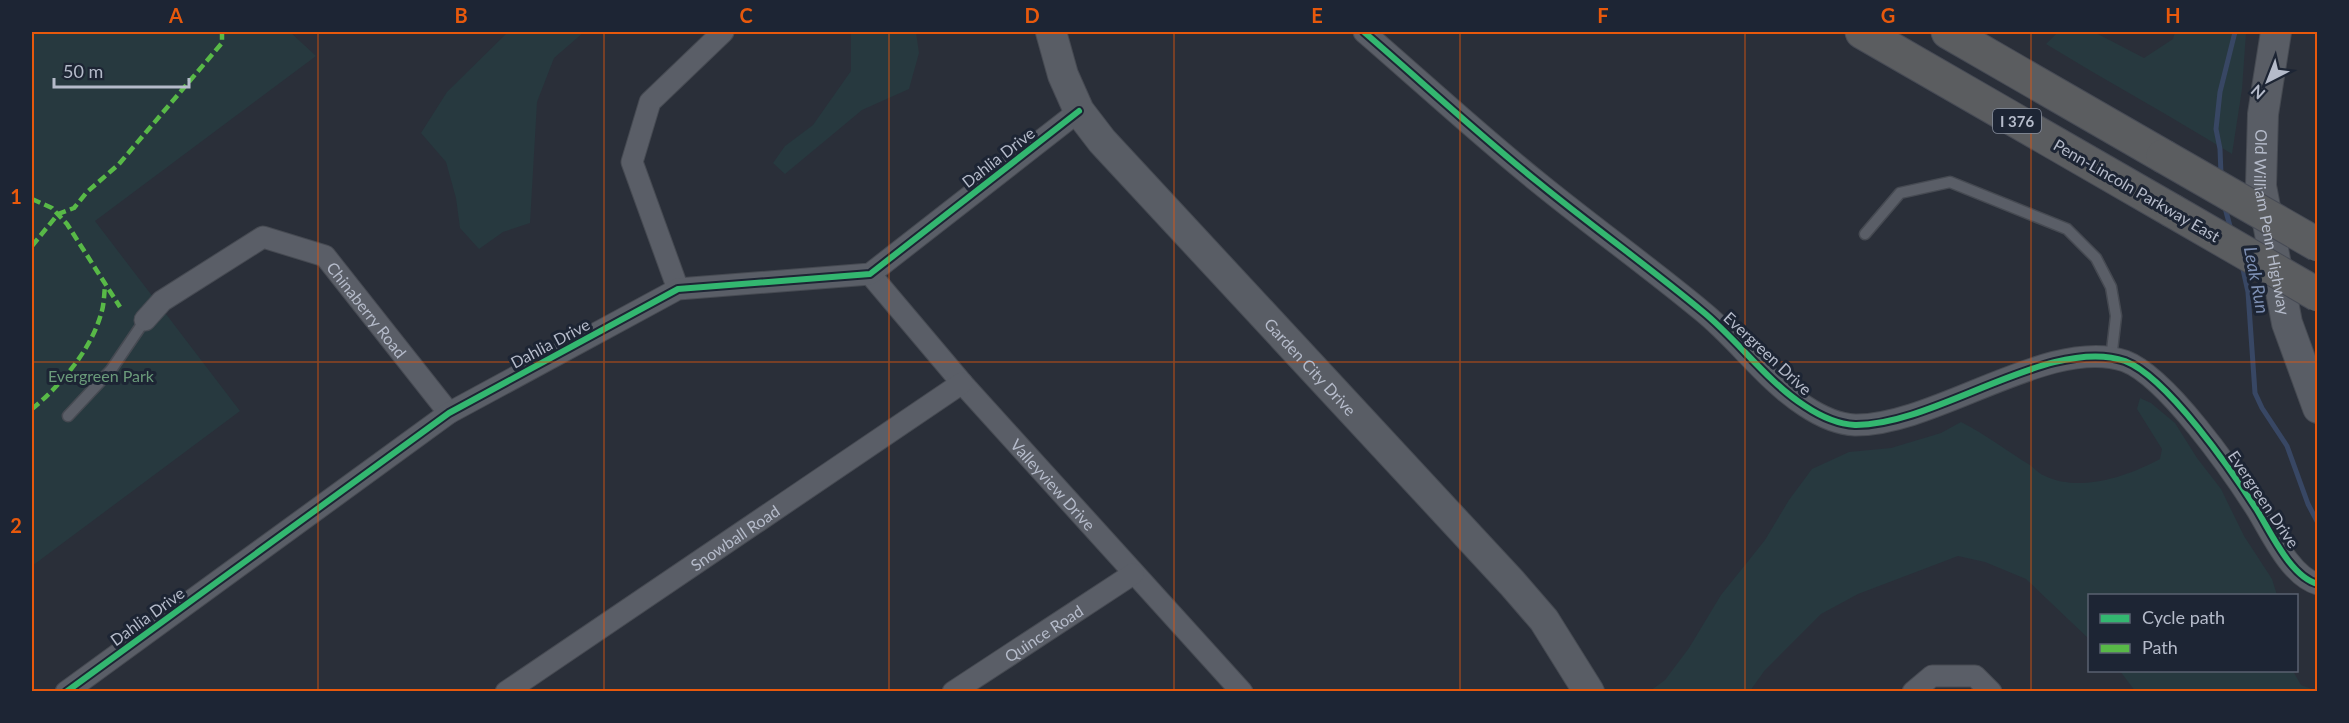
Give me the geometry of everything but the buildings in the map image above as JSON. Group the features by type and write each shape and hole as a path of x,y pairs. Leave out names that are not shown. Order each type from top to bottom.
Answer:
{"highway":[{"name":"Penn-Lincoln Parkway East","path":"1862,32 2318,295"},
{"name":"I 376","path":"1948,32 2318,245"}],"street":[{"path":"678,289 632,162 650,102 723,32"},
{"name":"Garden City Drive","path":"1051,32 1063,75 1079,111 1102,141 1512,583 1544,620 1589,692"},
{"name":"Evergreen Drive","path":"1364,32 1538,182 1706,314 1802,404 1825,419 1852,425 1878,423 1905,416 2050,364 2086,357 2124,361 2144,371 2200,431 2229,468 2300,575 2318,584"},
{"name":"Old William Penn Highway","path":"2276,32 2263,114 2261,186 2287,323 2318,408"},
{"name":"Dahlia Drive","path":"66,692 449,413 678,289 870,274 1079,111"},
{"name":"Chinaberry Road","path":"145,320 162,301 263,237 325,256 449,413"},
{"name":"Valleyview Drive","path":"870,274 962,383 1242,692"},
{"name":"Snowball Road","path":"506,692 962,383"},
{"name":"Quince Road","path":"953,692 1134,574"},
{"path":"1913,692 1932,676 1976,676 1991,692"}],"lane":[{"path":"1864,234 1900,193 1950,182 2067,229 2096,258 2111,287 2116,316 2111,359"},
{"path":"68,416 111,370 145,320"}],"green space":[{"name":"Evergreen Park","path":"32,32 290,32 316,56 95,221 240,411 32,566"},
{"path":"508,32 584,32 554,58 537,102 530,223 503,232 479,249 460,228 456,198 446,162 421,133 447,92"},
{"path":"851,32 916,32 919,53 909,89 862,110 785,174 773,163 785,146 813,125 851,71"},
{"path":"2058,32 2094,32 2144,58 2173,39 2175,32 2246,32 2242,89 2232,154 2046,44"},
{"path":"2140,398 2151,403 2175,423 2197,458 2221,489 2244,536 2272,579 2277,594 2088,594 2088,638 2026,579 1985,562 1958,556 1858,594 1821,614 1765,670 1750,691 1650,691 1665,680 1689,648 1721,595 1765,540 1789,500 1812,469 1849,452 1891,448 1941,433 1961,422 2045,476 2059,481 2089,483 2134,471 2160,459 2162,449 2137,409"},
{"path":"2121,672 2294,672 2301,685 2317,691 2135,691"}],"waterway":[{"name":"Leak Run","path":"2221,174 2216,129 2220,92 2235,32"},
{"name":"Leak Run","path":"2224,204 2231,230"},
{"name":"Leak Run","path":"2242,265 2248,292 2255,393 2287,446 2308,504 2318,523"}],"marked path":[{"path":"32,246 58,214 74,208 87,192 119,164 222,43 222,32"},
{"path":"32,199 52,208 67,224 120,307"},
{"path":"32,409 53,390 90,341 102,311 105,286"}],"cycle path":[{"path":"1364,32 1517,165 1702,311 1778,385 1811,410 1829,419 1848,424 1887,421 1921,412 2028,370 2063,360 2095,356 2125,361 2142,370 2179,405 2232,473 2291,564 2308,580 2318,584"},
{"path":"66,692 449,413 678,289 870,274 1079,111"}]}
